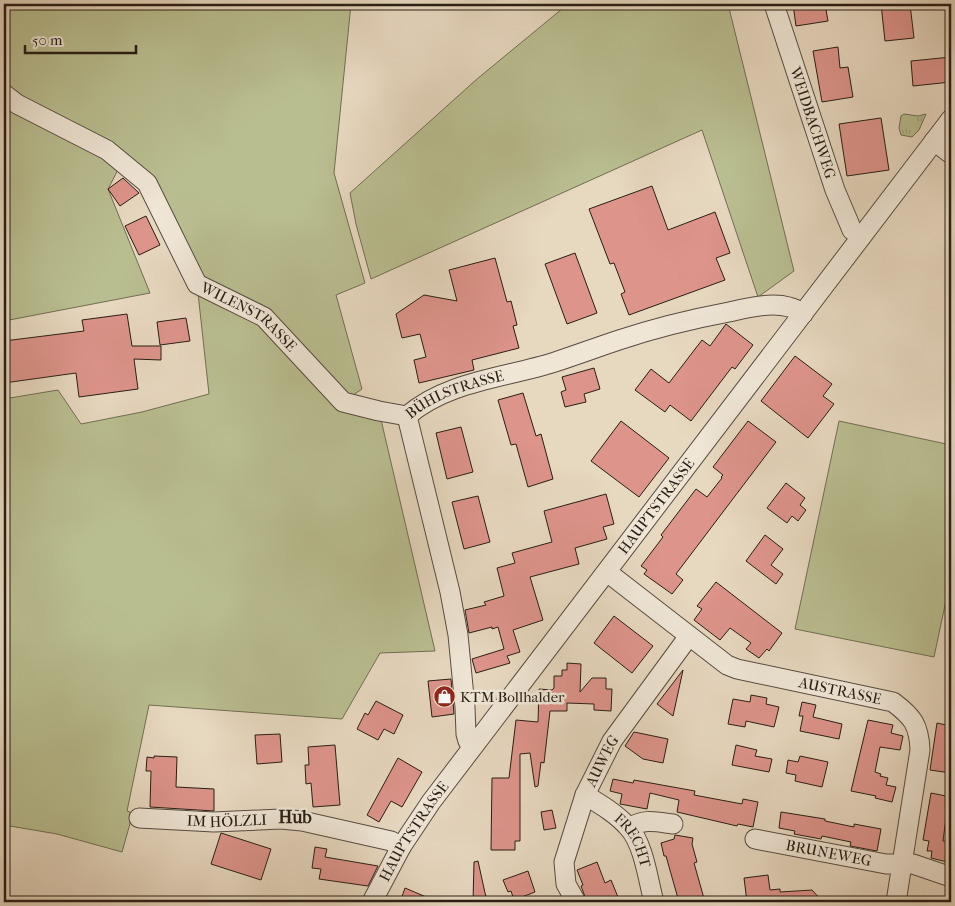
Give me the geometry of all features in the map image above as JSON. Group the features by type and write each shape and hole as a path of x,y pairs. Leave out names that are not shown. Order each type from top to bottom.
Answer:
{"street":[{"name":"WEIDBACHWEG","path":"774,4 835,190 852,230 861,237"},
{"name":"WILENSTRASSE","path":"4,94 16,104 107,150 147,183 197,284 264,317 342,402 379,412 407,416"},
{"name":"HAUPTSTRASSE","path":"372,902 401,847 431,802 951,119"},
{"path":"934,141 951,154"},
{"name":"BÜHLSTRASSE","path":"474,745 468,741 466,734 458,634 450,592 407,416 419,405 466,386 553,363 620,340 690,320 744,309 779,306 790,307 803,314"},
{"name":"AUSTRASSE","path":"607,572 720,660 737,669 893,702 915,722 919,735 920,750 896,902"},
{"name":"AUWEG","path":"576,902 566,884 564,862 585,795 612,741 689,636"},
{"name":"FRECHT","path":"585,795 629,828 638,845 654,902"},
{"name":"IM HÖLZLI","path":"139,818 214,822 302,821 391,841 401,847"},
{"path":"629,828 636,823 648,820 673,824"},
{"name":"BRUNEWEG","path":"754,839 886,864 913,864 951,877"}],"green space":[{"path":"4,4 351,4 334,173 365,283 336,295 362,389 343,402 379,411 435,651 380,653 342,719 149,705 127,811 133,813 122,852 57,834 4,825 4,399 58,390 81,424 142,412 209,394 197,284 171,232 122,162 108,189 150,293 4,321"},
{"path":"568,4 728,4 794,271 758,297 702,130 371,279 356,224 350,193 477,79"},
{"path":"904,114 918,116 926,114 919,130 912,137 901,135 899,128 901,116"},
{"path":"839,421 951,445 951,577 934,657 795,629"}],"building":[{"path":"793,4 825,4 828,21 796,26"},
{"path":"881,4 910,4 914,38 885,41"},
{"path":"838,47 840,68 848,67 853,97 822,102 813,51"},
{"path":"951,57 951,82 913,86 911,61"},
{"path":"881,118 889,170 847,176 839,124"},
{"path":"123,178 139,193 120,206 108,189"},
{"path":"652,186 668,230 715,212 730,253 716,258 725,280 629,315 621,294 625,292 614,263 610,264 589,209"},
{"path":"146,216 160,245 139,255 125,226"},
{"path":"575,253 597,313 567,324 545,264"},
{"path":"495,258 507,302 511,301 517,325 513,326 519,348 472,360 474,370 419,383 414,360 426,357 420,334 402,338 396,314 424,295 457,301 449,270"},
{"path":"127,314 132,346 161,346 161,360 134,359 138,389 79,397 76,373 4,383 4,341 84,331 82,320"},
{"path":"186,318 190,341 160,345 157,322"},
{"path":"726,324 753,345 735,369 732,367 691,421 670,405 665,412 635,390 651,369 669,383 702,340 710,346"},
{"path":"795,356 832,384 823,396 834,404 808,438 761,401"},
{"path":"594,368 600,389 584,394 586,402 565,407 561,392 566,390 562,377"},
{"path":"523,393 536,436 541,434 553,479 528,487 516,444 511,445 498,400"},
{"path":"621,421 669,458 639,497 591,461"},
{"path":"748,421 776,442 676,574 683,580 672,594 644,574 647,570 641,566 663,537 661,535 696,489 707,497 722,478 723,475 713,467"},
{"path":"461,427 473,472 447,479 436,433"},
{"path":"786,483 805,498 800,505 806,510 798,521 792,516 787,523 767,508"},
{"path":"606,494 614,524 603,527 607,539 575,548 579,564 530,577 543,620 513,630 520,652 507,656 510,663 476,673 472,659 504,649 498,627 469,633 465,610 486,605 484,602 504,596 497,568 515,563 512,553 552,542 544,511"},
{"path":"478,496 490,542 464,549 452,502"},
{"path":"765,535 783,549 771,565 783,574 776,584 746,561"},
{"path":"716,582 782,633 769,651 767,649 759,658 746,649 751,643 730,628 720,640 694,620 702,609 697,606"},
{"path":"614,616 653,646 632,673 594,643"},
{"path":"567,663 581,664 580,692 592,678 606,678 606,689 612,689 611,711 594,710 594,704 567,703 567,711 550,711 544,763 541,762 538,786 535,787 530,753 520,754 520,841 515,841 515,850 491,850 492,778 509,778 516,720 538,722 539,689 552,690 554,688 554,676 562,676 562,670 567,670"},
{"path":"683,670 673,716 657,704"},
{"name":"KTM Bollhalder","path":"451,679 454,714 432,717 428,681"},
{"path":"751,695 767,698 766,704 779,707 774,727 746,721 745,727 728,724 733,699 750,702"},
{"path":"376,701 403,715 394,734 384,729 378,740 357,729 365,713 368,715"},
{"path":"802,702 816,705 813,717 842,724 839,739 800,731 803,716 799,716"},
{"path":"868,720 893,725 891,733 903,736 900,750 880,747 875,772 881,774 880,776 888,778 886,785 896,787 892,802 875,798 876,796 851,791"},
{"path":"937,723 951,726 951,773 930,770"},
{"path":"634,732 668,739 663,763 643,759 625,746"},
{"path":"280,734 282,762 257,764 255,735"},
{"path":"335,745 340,805 313,807 311,783 306,784 305,765 309,765 308,747"},
{"path":"736,745 757,750 755,756 772,759 769,772 732,765"},
{"path":"154,756 177,757 176,787 214,789 214,811 150,807 151,771 146,771 147,757 154,758"},
{"path":"800,756 828,762 822,787 795,781 796,775 786,773 788,760 798,762"},
{"path":"398,758 422,772 402,807 391,801 379,822 367,815"},
{"path":"613,779 633,783 634,780 695,791 694,795 742,804 743,799 758,802 753,827 738,824 737,826 677,812 679,800 650,793 647,809 620,804 622,794 610,791"},
{"path":"931,793 951,797 951,818 946,818 943,841 950,842 951,863 931,858 932,851 927,851 929,841 923,840"},
{"path":"552,810 556,828 544,830 541,812"},
{"path":"781,812 825,819 825,821 854,827 854,824 881,829 877,851 850,846 851,842 822,836 821,839 794,834 795,831 779,828"},
{"path":"221,833 271,849 261,880 211,864"},
{"path":"675,835 693,838 692,844 697,862 694,863 705,902 679,902 661,843 674,839"},
{"path":"315,847 327,849 325,857 378,866 368,886 319,879 321,869 312,868"},
{"path":"478,861 488,902 473,902 474,862"},
{"path":"597,862 605,883 611,880 620,902 587,902 577,870"},
{"path":"528,871 535,892 514,900 511,891 508,892 503,880"},
{"path":"768,875 770,890 780,889 780,892 812,890 823,902 747,902 744,878"},
{"path":"405,888 438,902 400,902"}],"place":[{"name":"KTM Bollhalder","path":"444,697"}],"district":[{"name":"Hub","path":"295,817"}]}
